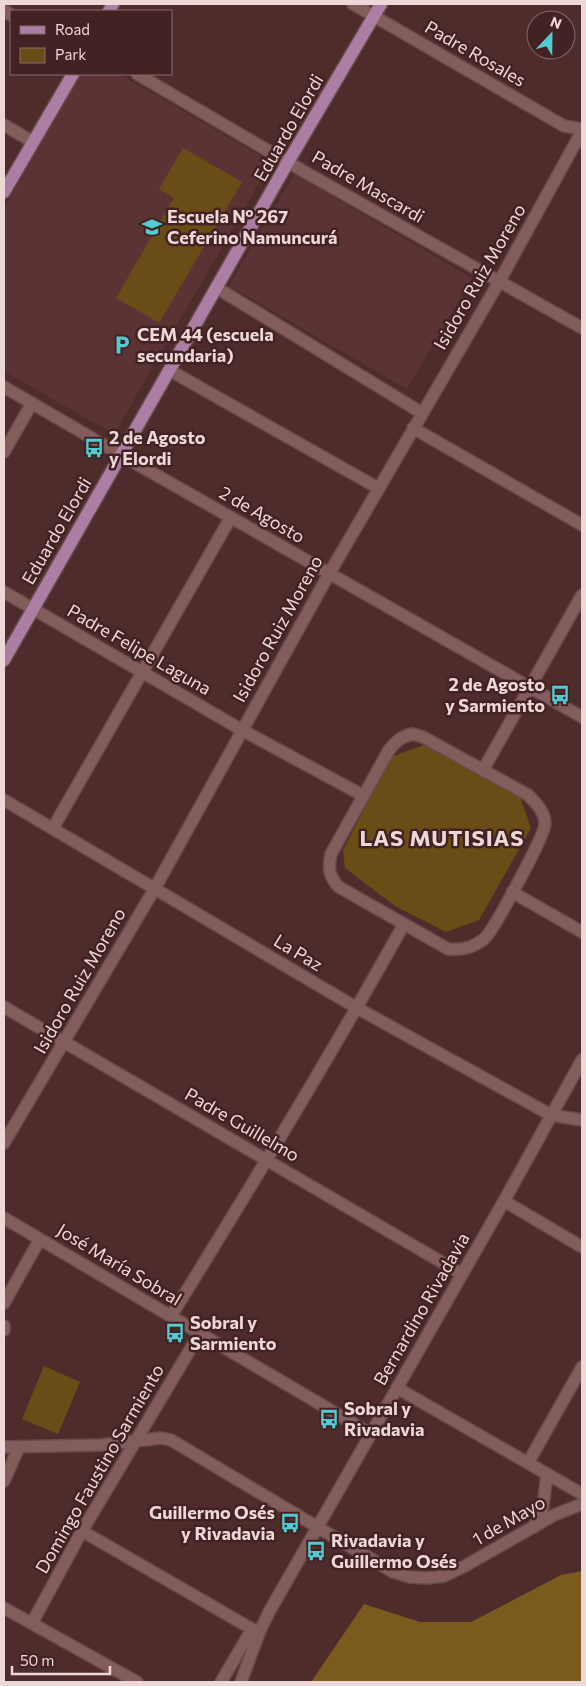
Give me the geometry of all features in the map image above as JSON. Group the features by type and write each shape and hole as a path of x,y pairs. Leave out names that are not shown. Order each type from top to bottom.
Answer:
{"main road":[{"name":"Eduardo Elordi","path":"4,660 288,162 381,4"},
{"path":"4,192 72,75"}],"street":[{"name":"Padre Rosales","path":"353,4 564,126 582,130"},
{"name":"Padre Mascardi","path":"139,75 288,162 582,328"},
{"path":"4,125 33,142"},
{"name":"Isidoro Ruiz Moreno","path":"4,1143 155,888 328,574 499,282 582,130"},
{"path":"217,288 422,413"},
{"path":"170,370 378,488"},
{"name":"2 de Agosto","path":"4,387 328,574 582,717"},
{"path":"4,452 32,403"},
{"path":"413,428 582,525"},
{"path":"53,828 231,517"},
{"name":"Padre Felipe Laguna","path":"4,592 242,730 362,796"},
{"path":"483,770 582,595"},
{"path":"413,734 483,770 528,795 543,814 545,824 542,836 485,938 471,948 461,950 448,949 339,887 333,880 330,873 331,854 362,796 389,750 396,742 405,736 413,734"},
{"name":"La Paz","path":"4,800 357,1008 551,1115 582,1120"},
{"path":"512,892 582,932"},
{"path":"171,1316 267,1161 404,924"},
{"name":"Padre Guillelmo","path":"4,1006 462,1274"},
{"name":"Bernardino Rivadavia","path":"221,1682 319,1527 582,1060"},
{"path":"504,1201 582,1247"},
{"name":"José María Sobral","path":"4,1218 371,1434"},
{"path":"4,1303 40,1239"},
{"name":"Domingo Faustino Sarmiento","path":"32,1623 82,1531 200,1333"},
{"path":"528,1462 582,1367"},
{"path":"397,1388 582,1494"},
{"name":"1 de Mayo","path":"4,1447 101,1445 161,1438 171,1440 393,1572 427,1578 444,1576 465,1566 554,1515 582,1504"},
{"path":"4,1481 19,1448"},
{"path":"534,1527 543,1507 547,1474"},
{"path":"82,1531 255,1631"},
{"path":"4,1608 137,1682"},
{"name":"Bernardino Rivadavia","path":"241,1682 255,1631"}],"shaded area":[{"name":"Escuela Nº 267 Ceferino Namuncurá","path":"80,75 121,75 271,162 114,434 4,371 4,208"},
{"path":"294,174 472,278 407,389 229,286"},
{"path":"582,1571 582,1682 311,1682 364,1604 420,1622 471,1622 561,1575"}],"green space":[{"path":"183,148 242,182 159,323 116,298 174,198 159,189"},
{"path":"424,745 520,797 531,828 479,920 446,932 395,906 345,868 343,850 391,757"},
{"path":"44,1366 80,1382 58,1434 22,1419"}],"place":[{"name":"Escuela Nº 267 Ceferino Namuncurá","path":"152,227"},
{"name":"CEM 44 (escuela secundaria)","path":"122,345"},
{"name":"2 de Agosto y Elordi","path":"94,448"},
{"name":"2 de Agosto y Sarmiento","path":"560,695"},
{"name":"Sobral y Sarmiento","path":"175,1333"},
{"name":"Sobral y Rivadavia","path":"329,1419"},
{"name":"Guillermo Osés y Rivadavia","path":"290,1523"},
{"name":"Rivadavia y Guillermo Osés","path":"316,1551"}],"district":[{"name":"LAS MUTISIAS","path":"442,838"}]}
